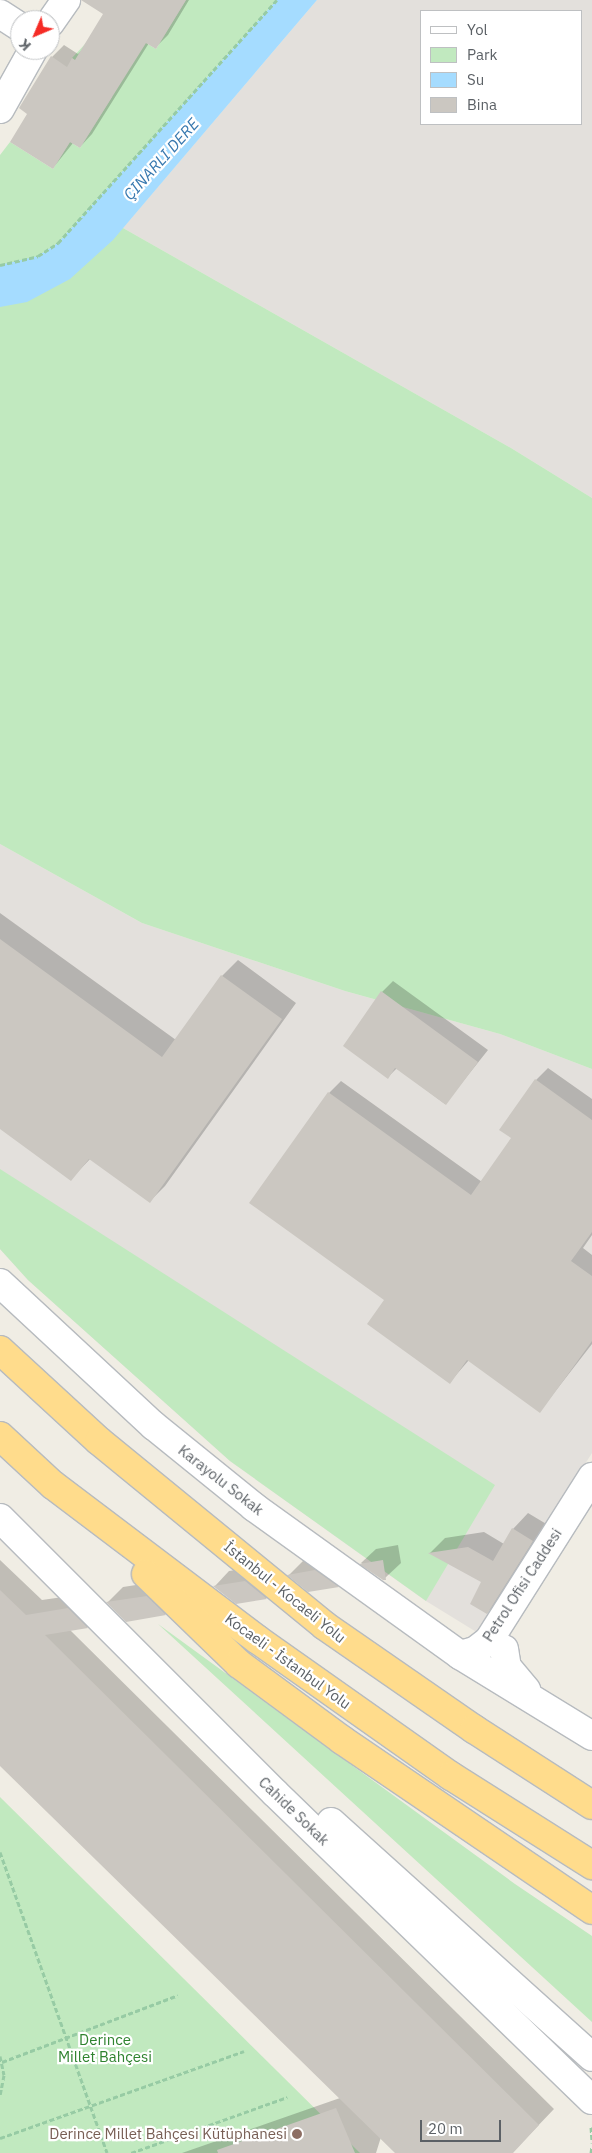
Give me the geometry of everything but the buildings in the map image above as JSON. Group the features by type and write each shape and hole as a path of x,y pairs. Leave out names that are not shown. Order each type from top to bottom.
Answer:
{"highway":[{"name":"İstanbul - Kocaeli Yolu","path":"0,1350 98,1441 325,1626 474,1729 591,1805"},
{"name":"Kocaeli - İstanbul Yolu","path":"0,1436 53,1485 258,1640 443,1771 592,1865"},
{"path":"53,1485 239,1664 342,1740 592,1910"}],"main road":[{"path":"0,109 27,60"},
{"name":"Karayolu Sokak","path":"0,1283 86,1365 203,1466 460,1655 592,1736"},
{"name":"Petrol Ofisi Caddesi","path":"460,1655 475,1651 489,1640 592,1477"},
{"name":"Cahide Sokak","path":"0,1498 286,1782 592,2057"},
{"name":"Petrol Ofisi Caddesi","path":"460,1655 481,1661 490,1660 504,1649 592,1512"},
{"name":"Cahide Sokak","path":"0,1518 268,1786 592,2100"},
{"path":"504,1649 504,1661 510,1673 537,1703"}],"path":[{"path":"0,266 38,256 58,243 277,0"},
{"path":"0,1852 107,2153"},
{"path":"2,2062 178,1995"},
{"path":"0,2138 89,2104 244,2051"},
{"path":"0,2056 4,2075 0,2096"},
{"path":"131,2153 287,2096"},
{"path":"591,2153 592,2146"}],"shaded area":[{"path":"317,0 592,0 592,498 511,448 123,228"},
{"path":"0,844 142,923 345,991 500,1034 592,1069 592,1453 478,1633 426,1601 230,1461 28,1280 0,1249"}],"green space":[{"path":"186,0 299,0 111,215 123,228 511,448 592,498 592,1069 500,1034 345,991 142,923 0,844 0,155 10,142 53,169 70,142 80,148 112,97 72,58 86,43 146,43 156,49"},
{"path":"0,1169 495,1485 426,1601 230,1461 28,1280 0,1249"},
{"path":"158,1624 515,1884 592,1936 592,2022"},
{"name":"Derince Millet Bahçesi","path":"0,1797 360,2153 0,2153"}],"water":[{"name":"ÇINARLI DERE","path":"277,0 317,0 113,240 70,279 27,302 0,307 0,265 38,256 58,243"}],"place":[{"name":"Derince Millet Bahçesi Kütüphanesi","path":"297,2134"}]}
